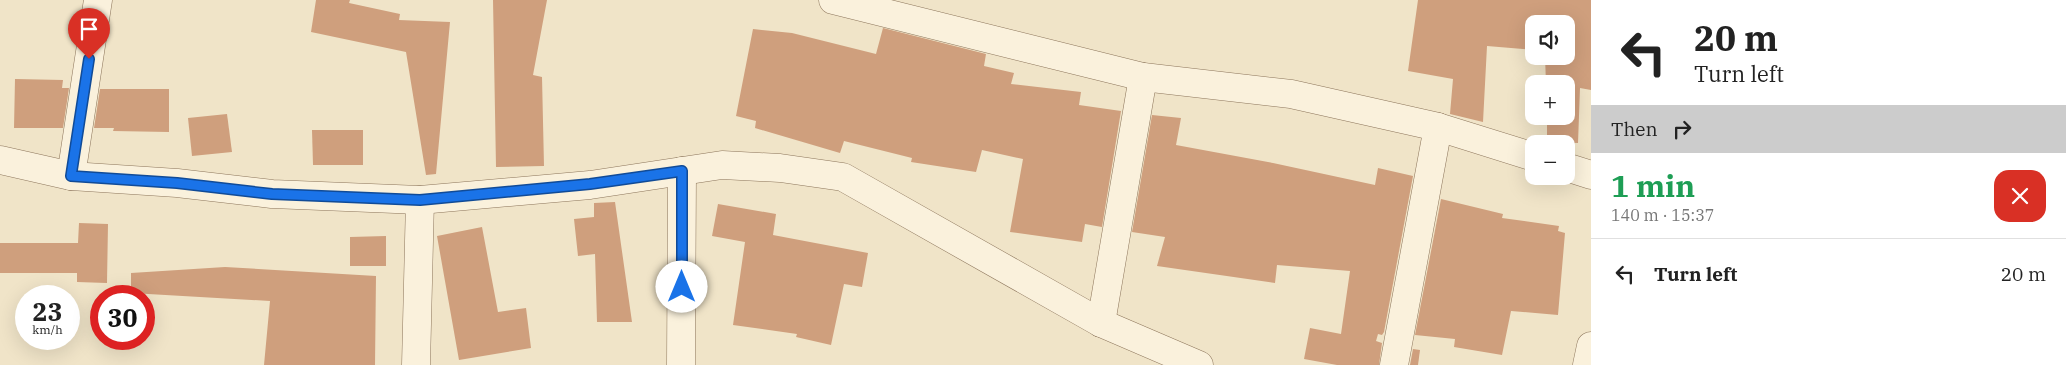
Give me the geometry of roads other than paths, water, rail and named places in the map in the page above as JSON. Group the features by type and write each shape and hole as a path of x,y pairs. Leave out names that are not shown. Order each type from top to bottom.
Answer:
{"street":[{"path":"71,176 98,0"},
{"path":"832,0 1144,77 1291,94 1438,127 1525,154"},
{"path":"1101,323 1144,77"},
{"path":"1394,365 1438,127"},
{"path":"0,160 71,176 177,183 272,194 420,200 590,184 722,165 780,168 843,177 1101,323 1199,365"},
{"path":"1575,170 1591,174"},
{"path":"681,365 682,171"},
{"path":"416,365 420,200"},
{"path":"1587,365 1591,346"}]}
